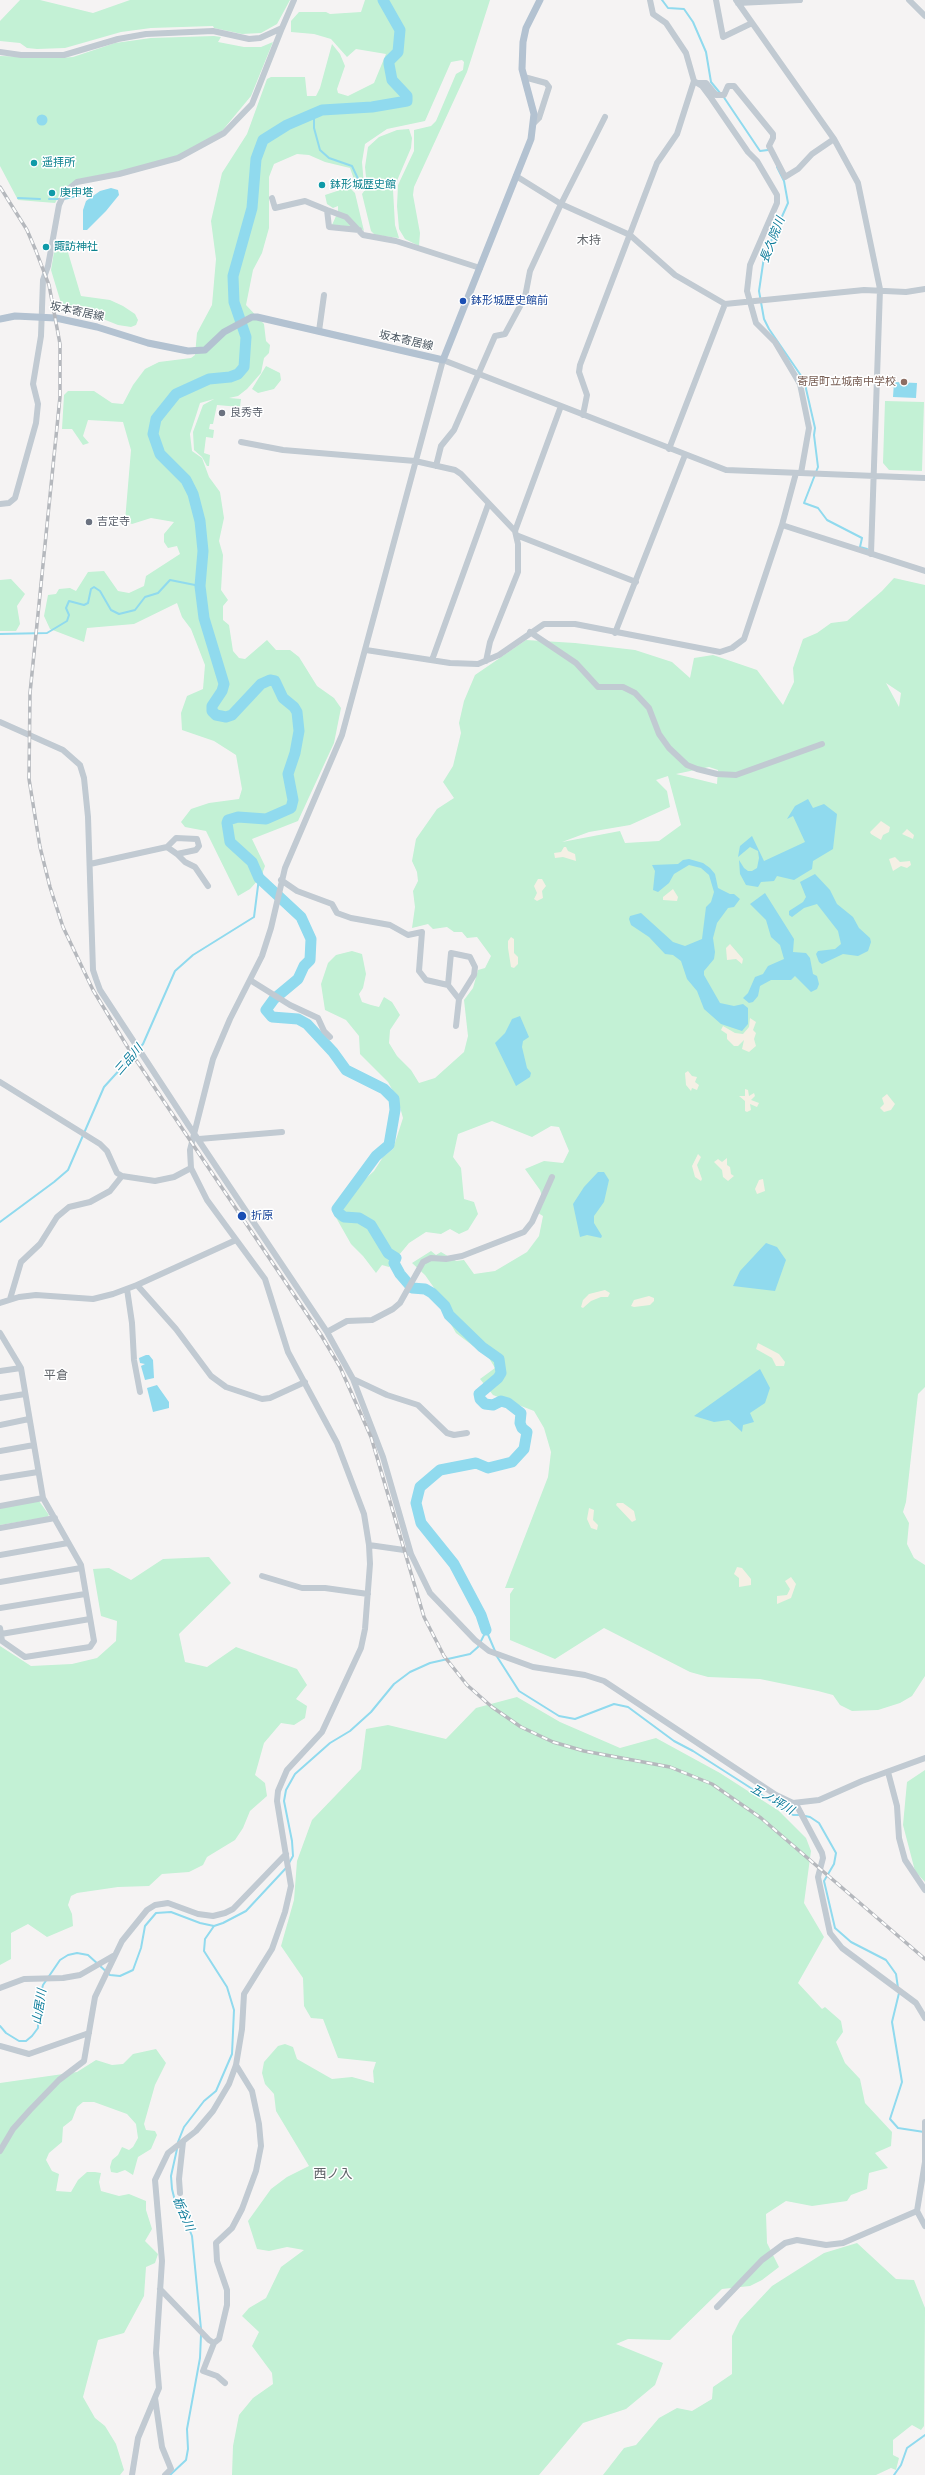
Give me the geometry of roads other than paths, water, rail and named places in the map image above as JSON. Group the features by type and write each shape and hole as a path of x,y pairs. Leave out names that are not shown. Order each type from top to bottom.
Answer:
{"main road":[{"name":"坂本寄居線","path":"0,319 41,316 70,320 148,343 188,351 205,350 224,332 252,317 443,360 531,139 534,122 524,77 523,42 526,28 540,0"}],"street":[{"path":"0,504 9,502 15,498 36,424 38,404 33,384 41,336 43,278 48,266 59,205 65,192 77,182 134,170 178,158 224,133 252,104 294,0"},
{"path":"366,650 470,664 486,661 544,624 575,624 720,652 732,648 744,639 782,525 798,473 809,428 800,384 775,342 756,323 749,303 747,291 750,265 777,203 777,195 757,161 696,82 686,53 666,23 653,14 650,0"},
{"path":"716,0 723,37 752,23"},
{"path":"737,2 800,0"},
{"path":"909,0 925,16"},
{"path":"737,2 834,139 858,182 880,289 871,554"},
{"path":"0,52 21,55 64,55 118,39 146,34 213,32 249,39 260,38 282,28"},
{"path":"524,77 546,83 549,87 539,118 534,122"},
{"path":"696,82 706,83 716,95 724,95 728,86 734,86 773,134 773,138 769,142 769,146 785,177 798,169 812,154 834,139"},
{"path":"583,415 588,395 579,372 580,365 657,163 677,134 696,82"},
{"path":"436,466 441,446 454,430 477,374 484,358 489,353 495,336 506,334 524,297 530,271 561,204 605,117"},
{"path":"516,176 561,204 630,235 676,275 698,288 708,296 725,304 749,303 880,289 906,292 925,289"},
{"path":"272,198 275,208 305,201 346,217 363,235 396,241 480,268"},
{"path":"327,210 329,227 359,230"},
{"path":"319,331 324,295"},
{"path":"669,449 725,304"},
{"path":"132,2475 138,2438 159,2388 156,2353 161,2239 155,2200 155,2180 168,2153 183,2142 213,2111 229,2084 236,2065 242,2029 244,1994 272,1949 285,1912 291,1886 277,1801 279,1786 287,1770 322,1732 346,1685 361,1648 365,1629 368,1594 369,1544 364,1514 343,1458 288,1352 265,1279 207,1200 191,1168 190,1150 213,1059 230,1019 266,944 281,880 295,843 336,754 366,650 443,360 726,470 925,478"},
{"path":"486,661 490,642 518,572 519,558 515,533 561,406"},
{"path":"241,442 283,450 415,461 461,474 515,533 636,582"},
{"path":"616,633 685,455"},
{"path":"432,660 488,505"},
{"path":"782,525 925,571"},
{"path":"530,632 576,663 598,687 623,687 635,693 649,708 659,734 670,748 687,765 697,769 717,774 736,775 822,744"},
{"path":"0,722 63,750 80,765 84,785 90,864 94,974 100,990 327,1332 353,1379 383,1457 411,1554 430,1593 483,1647 540,1669 585,1675 604,1681 776,1795 797,1806 822,1853 823,1858 818,1877 830,1933 842,1948 916,2003 925,2018"},
{"path":"90,864 167,848 176,838 197,839 199,846 196,850 177,854"},
{"path":"167,848 177,854 185,862 195,867 208,886"},
{"path":"281,880 297,891 332,904 337,912 351,918 390,925 408,935 422,932 419,971 426,980 448,985 459,999"},
{"path":"448,985 451,953 470,957 475,967 474,974 459,999 456,1026"},
{"path":"250,980 318,1018 324,1031 330,1037"},
{"path":"0,1082 91,1137 107,1151 117,1173 122,1176 155,1181 174,1177 191,1168"},
{"path":"199,1139 282,1132"},
{"path":"10,1299 21,1262 40,1244 57,1217 69,1208 90,1202 110,1192 122,1176"},
{"path":"327,1332 347,1321 381,1317 400,1303 409,1290 417,1271 424,1262 431,1258 446,1259 462,1256 524,1232 532,1222 552,1177"},
{"path":"0,1303 10,1299 46,1295 93,1299 137,1285 236,1240"},
{"path":"137,1285 176,1329 211,1376 226,1387 262,1399 270,1398 304,1382"},
{"path":"127,1289 134,1360 140,1392"},
{"path":"0,1333 21,1368 43,1498 81,1568 94,1641 90,1647 25,1657 2,1641 0,1631 90,1619"},
{"path":"0,1371 21,1368"},
{"path":"353,1379 387,1395 418,1405 447,1433 454,1435 467,1434"},
{"path":"0,1398 25,1394"},
{"path":"0,1424 30,1419"},
{"path":"0,1451 34,1445"},
{"path":"0,1478 38,1472"},
{"path":"0,1506 43,1498"},
{"path":"0,1528 54,1518"},
{"path":"0,1555 68,1542"},
{"path":"369,1544 404,1550 411,1554"},
{"path":"0,1582 81,1568"},
{"path":"262,1576 302,1588 325,1588 368,1594"},
{"path":"0,1608 85,1594"},
{"path":"797,1806 819,1800 862,1781 925,1758"},
{"path":"888,1772 897,1806 899,1838 905,1860 925,1890"},
{"path":"0,2151 13,2129 30,2110 59,2080 84,2061 95,1997 114,1955 126,1935 147,1910 155,1905 168,1903 203,1915 213,1916 225,1913 237,1904 286,1854"},
{"path":"0,1988 24,1979 63,1978 80,1975 114,1955"},
{"path":"0,2046 30,2054 89,2033"},
{"path":"225,2384 217,2376 203,2371 214,2343 219,2339 227,2305 227,2290 217,2261 216,2243 232,2228 242,2209 256,2171 261,2146 254,2098 247,2081 236,2065"},
{"path":"925,2122 925,2162 917,2211 925,2226"},
{"path":"180,2193 179,2179 183,2142"},
{"path":"717,2307 762,2260 786,2242 797,2240 826,2245 843,2243 917,2211"},
{"path":"160,2288 209,2340 214,2343"},
{"path":"155,2398 162,2447 171,2469 165,2475"}],"water":[{"path":"40,115 44,115 46,116 46,124 40,125 37,122 37,118"},
{"path":"111,188 118,190 119,195 106,211 87,230 83,230 83,210 86,201 100,191"},
{"path":"894,382 917,383 916,398 893,397"},
{"path":"808,799 813,808 824,804 837,814 833,849 813,861 812,869 794,880 777,876 774,881 761,882 758,887 746,885 740,874 739,860 744,868 748,871 752,871 757,868 759,858 758,851 750,847 738,857 740,846 752,836 764,861 805,842 793,816 787,819 795,806"},
{"path":"689,859 703,863 710,868 715,874 718,888 730,894 734,894 740,899 734,907 728,908 717,923 713,938 715,952 714,959 704,971 704,975 720,1003 734,1006 743,1004 748,1008 748,1024 742,1031 721,1024 704,1009 697,991 687,979 681,961 673,955 665,954 649,937 631,925 629,919 630,916 641,913 673,942 685,946 702,939 706,907 711,902 714,892 709,875 701,868 689,865 674,874 669,883 658,892 653,890 655,871 652,865 678,864 683,860"},
{"path":"815,874 830,890 837,904 853,917 859,928 870,938 871,942 868,951 858,956 843,954 822,964 819,962 816,954 818,951 835,949 841,944 838,931 817,904 804,908 792,917 789,915 789,911 803,902 806,897 800,882"},
{"path":"765,893 794,939 793,952 806,953 810,958 813,974 817,976 819,984 817,989 811,992 795,976 791,980 771,980 760,986 758,996 753,1002 749,1003 743,998 748,993 755,977 763,974 768,966 784,959 780,945 771,937 766,920 750,904"},
{"path":"520,1016 529,1037 523,1041 522,1047 527,1068 531,1073 530,1077 516,1086 495,1043 505,1033 512,1019"},
{"path":"598,1172 604,1172 609,1180 604,1202 594,1216 594,1223 602,1236 601,1238 587,1235 580,1237 573,1204 584,1187"},
{"path":"766,1243 777,1247 786,1260 775,1291 733,1286 740,1271"},
{"path":"149,1355 153,1360 154,1378 145,1380 141,1366 145,1364 140,1363 139,1358"},
{"path":"760,1369 770,1388 765,1403 750,1413 754,1422 743,1425 742,1432 729,1420 714,1422 694,1416"},
{"path":"157,1385 169,1402 169,1408 153,1412 147,1388"}],"waterway":[{"path":"383,0 400,30 398,52 389,61 392,80 407,96 407,101 372,107 322,110 287,125 263,140 256,159 252,208 233,276 234,302 246,337 244,367 238,374 230,377 209,379 176,394 156,419 153,434 160,454 186,480 193,494 200,521 203,551 200,586 204,618 224,684 222,691 212,706 212,711 216,715 226,717 232,715 261,684 270,680 275,681 283,698 294,707 297,712 299,731 295,753 288,774 293,800 291,808 266,819 238,817 228,820 227,823 230,842 252,862 259,878 301,917 311,939 310,960 304,966 298,979 274,999 266,1010 272,1017 298,1019 307,1024 333,1052 346,1070 384,1089 394,1099 395,1110 389,1145 376,1156 337,1209 344,1217 359,1218 371,1225 388,1253 396,1258 394,1263 400,1274 412,1288 425,1289 432,1293 445,1306 449,1315 482,1347 499,1359 501,1373 498,1378 479,1394 480,1399 485,1404 493,1405 501,1401 508,1403 521,1413 520,1423 522,1428 527,1432 524,1449 512,1462 488,1468 476,1463 440,1470 420,1487 416,1503 421,1523 454,1564 481,1615 486,1630"},
{"name":"長久院川","path":"662,0 668,8 684,9 693,22 706,52 711,82 720,93"},
{"name":"長久院川","path":"723,96 760,151 768,150"},
{"path":"314,113 314,128 320,150 329,158 352,166 360,183 356,184"},
{"name":"長久院川","path":"777,167 784,181 788,203 764,257 759,291 764,319 769,329 804,380 815,428 814,435 818,467 804,503 818,508 827,520 862,538 860,547 867,549"},
{"path":"64,199 89,193 92,195"},
{"path":"18,198 40,199"},
{"path":"49,199 59,199"},
{"path":"0,634 47,633 67,621 69,615 66,608 69,601 84,605 88,603 91,589 94,587 100,591 111,610 119,614 135,610 145,597 158,593 170,580 200,586"},
{"name":"三品川","path":"0,1222 68,1170 104,1087 143,1044 175,971 193,955 254,917 259,878"},
{"name":"五ノ坪川","path":"486,1630 495,1651"},
{"path":"289,1863 293,1856 292,1841 284,1801 286,1790 295,1774 330,1743 350,1731 371,1712 394,1684 410,1672 430,1663 470,1654 478,1647 486,1631"},
{"name":"五ノ坪川","path":"496,1655 519,1691 559,1716 575,1719 614,1704 628,1707 674,1741 693,1751 793,1815 800,1815"},
{"name":"五ノ坪川","path":"805,1816 810,1817 819,1823 836,1853 834,1864 824,1881 835,1928 851,1942 886,1960 896,1974 898,1988"},
{"name":"山居川","path":"0,2026 6,2033 19,2041 26,2041 32,2036 38,2028 38,2004 43,1985 60,1960 68,1955 77,1953 88,1955 110,1975 120,1976 133,1970 141,1948 145,1926 156,1913 171,1912 200,1923 214,1926 223,1923 246,1911 287,1867"},
{"name":"栃谷川","path":"178,2142 184,2127 204,2101 216,2091 232,2054 234,2010 227,1987 204,1951 205,1939 214,1926"},
{"name":"五ノ坪川","path":"899,1993 892,2022 902,2082 890,2119 898,2128 924,2132"},
{"name":"栃谷川","path":"177,2149 171,2176 172,2189 175,2201 184,2216 192,2236 201,2329"},
{"name":"栃谷川","path":"170,2475 186,2460 188,2449 187,2429 200,2358 201,2335"},
{"name":"五ノ坪川","path":"894,2475 901,2465 907,2448 925,2435"}],"railway":[{"path":"0,187 27,230 49,285 60,344 60,397 30,693 29,779 40,847 50,887 63,927 93,990 130,1051 321,1335 340,1367 371,1437 424,1617 444,1656 467,1685 492,1707 521,1727 553,1742 584,1751 670,1767 712,1784 761,1818 925,1959"}],"place":[{"name":"遥拝所","path":"34,163"},
{"name":"鉢形城歴史館","path":"322,185"},
{"name":"庚申塔","path":"52,193"},
{"name":"諏訪神社","path":"46,247"},
{"name":"鉢形城歴史館前","path":"463,301"},
{"name":"寄居町立城南中学校","path":"904,382"},
{"name":"良秀寺","path":"222,413"},
{"name":"吉定寺","path":"89,522"},
{"name":"折原","path":"242,1216"}],"district":[{"name":"木持","path":"589,241"},
{"name":"平倉","path":"56,1376"},
{"name":"西ノ入","path":"333,2175"}]}
